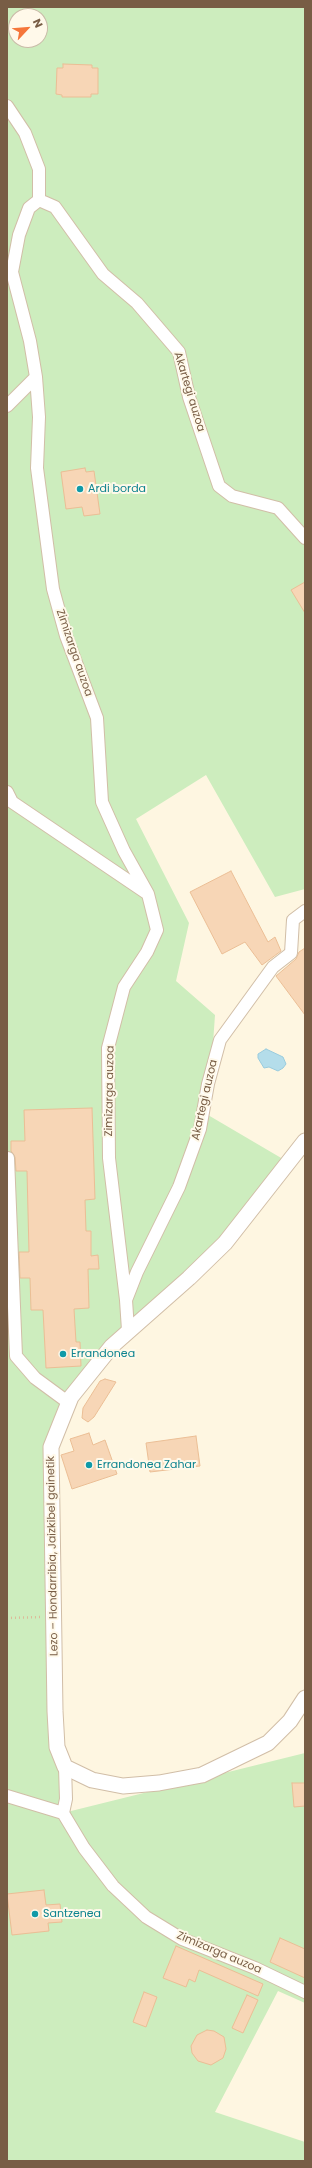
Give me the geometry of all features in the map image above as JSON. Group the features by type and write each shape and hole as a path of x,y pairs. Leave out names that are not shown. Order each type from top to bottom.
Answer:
{"street":[{"path":"7,106 25,133 39,170 39,200"},
{"name":"Zimizarga auzoa","path":"39,200 29,208 19,235 12,272 30,341 36,376 39,417 37,468 53,589 66,636 97,718 102,802 124,851 148,894 157,930 147,952 124,987 108,1048 109,1158 126,1300"},
{"name":"Akartegi auzoa","path":"39,200 55,207 103,274 137,303 179,352 189,397 219,486 232,496 278,508 305,538"},
{"path":"7,406 36,376"},
{"path":"7,792 12,802 148,894"},
{"name":"Akartegi auzoa","path":"128,1330 126,1300 137,1272 179,1188 200,1130 208,1084 220,1040 273,967 290,953 293,920 305,911"},
{"name":"Lezo – Hondarribia, Jaizkibel gainetik","path":"65,1767 57,1747 51,1447 69,1403 112,1346 128,1330 189,1278 225,1242 305,1141"},
{"path":"8,1158 16,1356 35,1378 69,1403"},
{"path":"7,1797 63,1813 66,1799 65,1767 92,1780 124,1786 159,1783 202,1775 268,1743 290,1721 305,1698"},
{"name":"Zimizarga auzoa","path":"63,1813 84,1848 113,1886 146,1917 182,1939 255,1968 305,1992"}],"path":[{"path":"7,1618 55,1617"}],"green space":[{"path":"7,7 305,7 305,889 275,897 206,775 136,819 189,923 176,981 215,1015 208,1115 288,1162 57,1417 63,1813 305,1753 305,2003 278,1991 215,2112 305,2142 305,2161 7,2161"}],"water":[{"path":"266,1049 283,1057 286,1064 283,1068 278,1071 269,1067 264,1068 258,1058 258,1054"}],"building":[{"path":"63,64 92,65 92,68 98,68 98,94 91,94 91,97 62,97 62,95 56,94 57,68 63,68"},
{"name":"Ardi borda","path":"85,468 86,472 94,471 100,514 84,516 82,507 66,509 61,472"},
{"path":"305,582 305,613 291,590"},
{"path":"231,871 268,942 275,937 281,951 262,965 245,942 222,954 190,892"},
{"path":"305,948 305,1015 276,976 296,959 299,952"},
{"path":"92,1108 95,1199 85,1200 86,1231 91,1231 91,1256 98,1255 99,1269 88,1269 89,1308 74,1309 76,1342 80,1342 81,1366 46,1368 43,1310 31,1310 30,1278 20,1278 19,1252 29,1252 27,1171 16,1171 15,1157 11,1151 11,1141 25,1141 24,1110"},
{"path":"105,1379 116,1382 94,1417 88,1422 82,1418 83,1408 100,1381"},
{"name":"Errandonea Zahar","path":"89,1433 93,1445 105,1440 117,1474 72,1489 61,1455 74,1451 70,1439"},
{"path":"196,1436 200,1466 150,1472 146,1443"},
{"path":"292,1783 305,1783 305,1806 294,1807"},
{"name":"Santzenea","path":"44,1890 46,1905 60,1904 62,1922 48,1923 49,1931 12,1935 7,1894"},
{"path":"280,1938 305,1949 305,1978 270,1962"},
{"path":"176,1946 263,1984 258,1996 199,1970 195,1982 189,1979 186,1987 163,1978"},
{"path":"144,1992 157,1997 146,2027 133,2022"},
{"path":"247,1995 258,2000 243,2033 232,2028"},
{"path":"207,2030 214,2031 224,2037 226,2049 223,2058 211,2065 198,2061 192,2053 191,2046 197,2035"}],"place":[{"name":"Ardi borda","path":"80,489"},
{"name":"Errandonea","path":"63,1354"},
{"name":"Errandonea Zahar","path":"89,1465"},
{"name":"Santzenea","path":"35,1914"}]}
